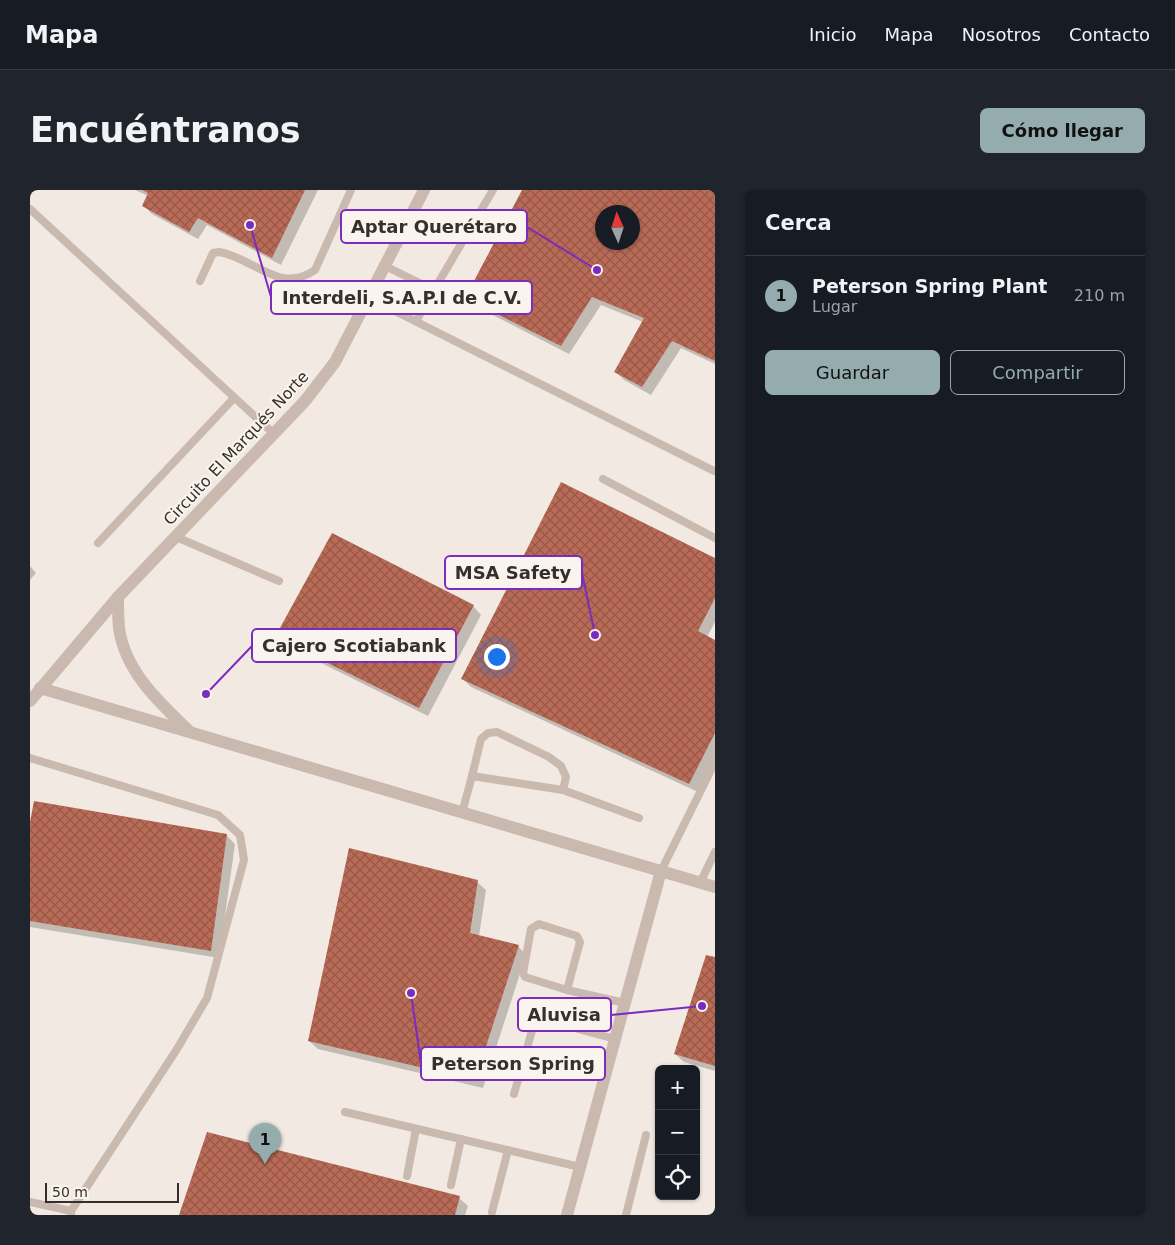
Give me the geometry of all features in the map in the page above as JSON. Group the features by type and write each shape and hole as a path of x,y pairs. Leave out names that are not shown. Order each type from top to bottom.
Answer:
{"street":[{"name":"Circuito El Marqués Norte","path":"30,701 118,597 306,401 335,362 424,190"},
{"path":"118,597 119,630 131,663 154,698 192,733"},
{"path":"40,688 715,887"},
{"path":"567,1215 661,871"}],"lane":[{"path":"200,281 213,253 219,252 287,281 304,278 315,270 352,190"},
{"path":"416,321 493,190"},
{"path":"30,209 274,434"},
{"path":"385,266 434,290"},
{"path":"369,298 714,471"},
{"path":"98,543 234,398"},
{"path":"604,479 715,538"},
{"path":"176,537 279,581"},
{"path":"462,813 481,739 488,733 497,732 549,757 561,766 566,777 563,790"},
{"path":"30,758 218,815 240,835 244,860 207,998 177,1049 71,1213 30,1202"},
{"path":"661,871 715,762"},
{"path":"472,776 563,790 639,818"},
{"path":"700,883 715,852"},
{"path":"568,990 580,942 577,936 539,924 534,926 531,929 525,964 525,978 568,990 625,1003"},
{"path":"514,1094 533,1027 538,1023 545,1020 615,1039"},
{"path":"345,1112 580,1167"},
{"path":"407,1176 416,1129"},
{"path":"626,1215 646,1134"},
{"path":"450,1185 461,1140"},
{"path":"492,1212 508,1150"}],"building":[{"path":"142,190 305,190 272,258 198,218 189,232 142,206 148,193"},
{"path":"522,190 715,190 715,361 672,341 642,387 614,372 644,318 592,297 561,346 465,298"},
{"path":"561,482 715,558 715,598 698,631 715,640 715,733 689,784 461,679"},
{"path":"332,533 474,605 419,708 275,637"},
{"path":"34,801 227,834 211,951 30,921 30,822"},
{"path":"349,848 478,880 470,933 519,945 475,1080 308,1041"},
{"path":"706,955 715,957 715,1066 674,1054"},
{"path":"207,1132 460,1196 455,1215 179,1215"}],"place":[{"name":"Interdeli, S.A.P.I de C.V.","path":"250,225"},
{"name":"Aptar Querétaro","path":"597,270"},
{"name":"MSA Safety","path":"595,635"},
{"name":"Cajero Scotiabank","path":"206,694"},
{"name":"Peterson Spring","path":"411,993"},
{"name":"Aluvisa","path":"702,1006"},
{"name":"Peterson Spring Plant","path":"265,1164"}]}
